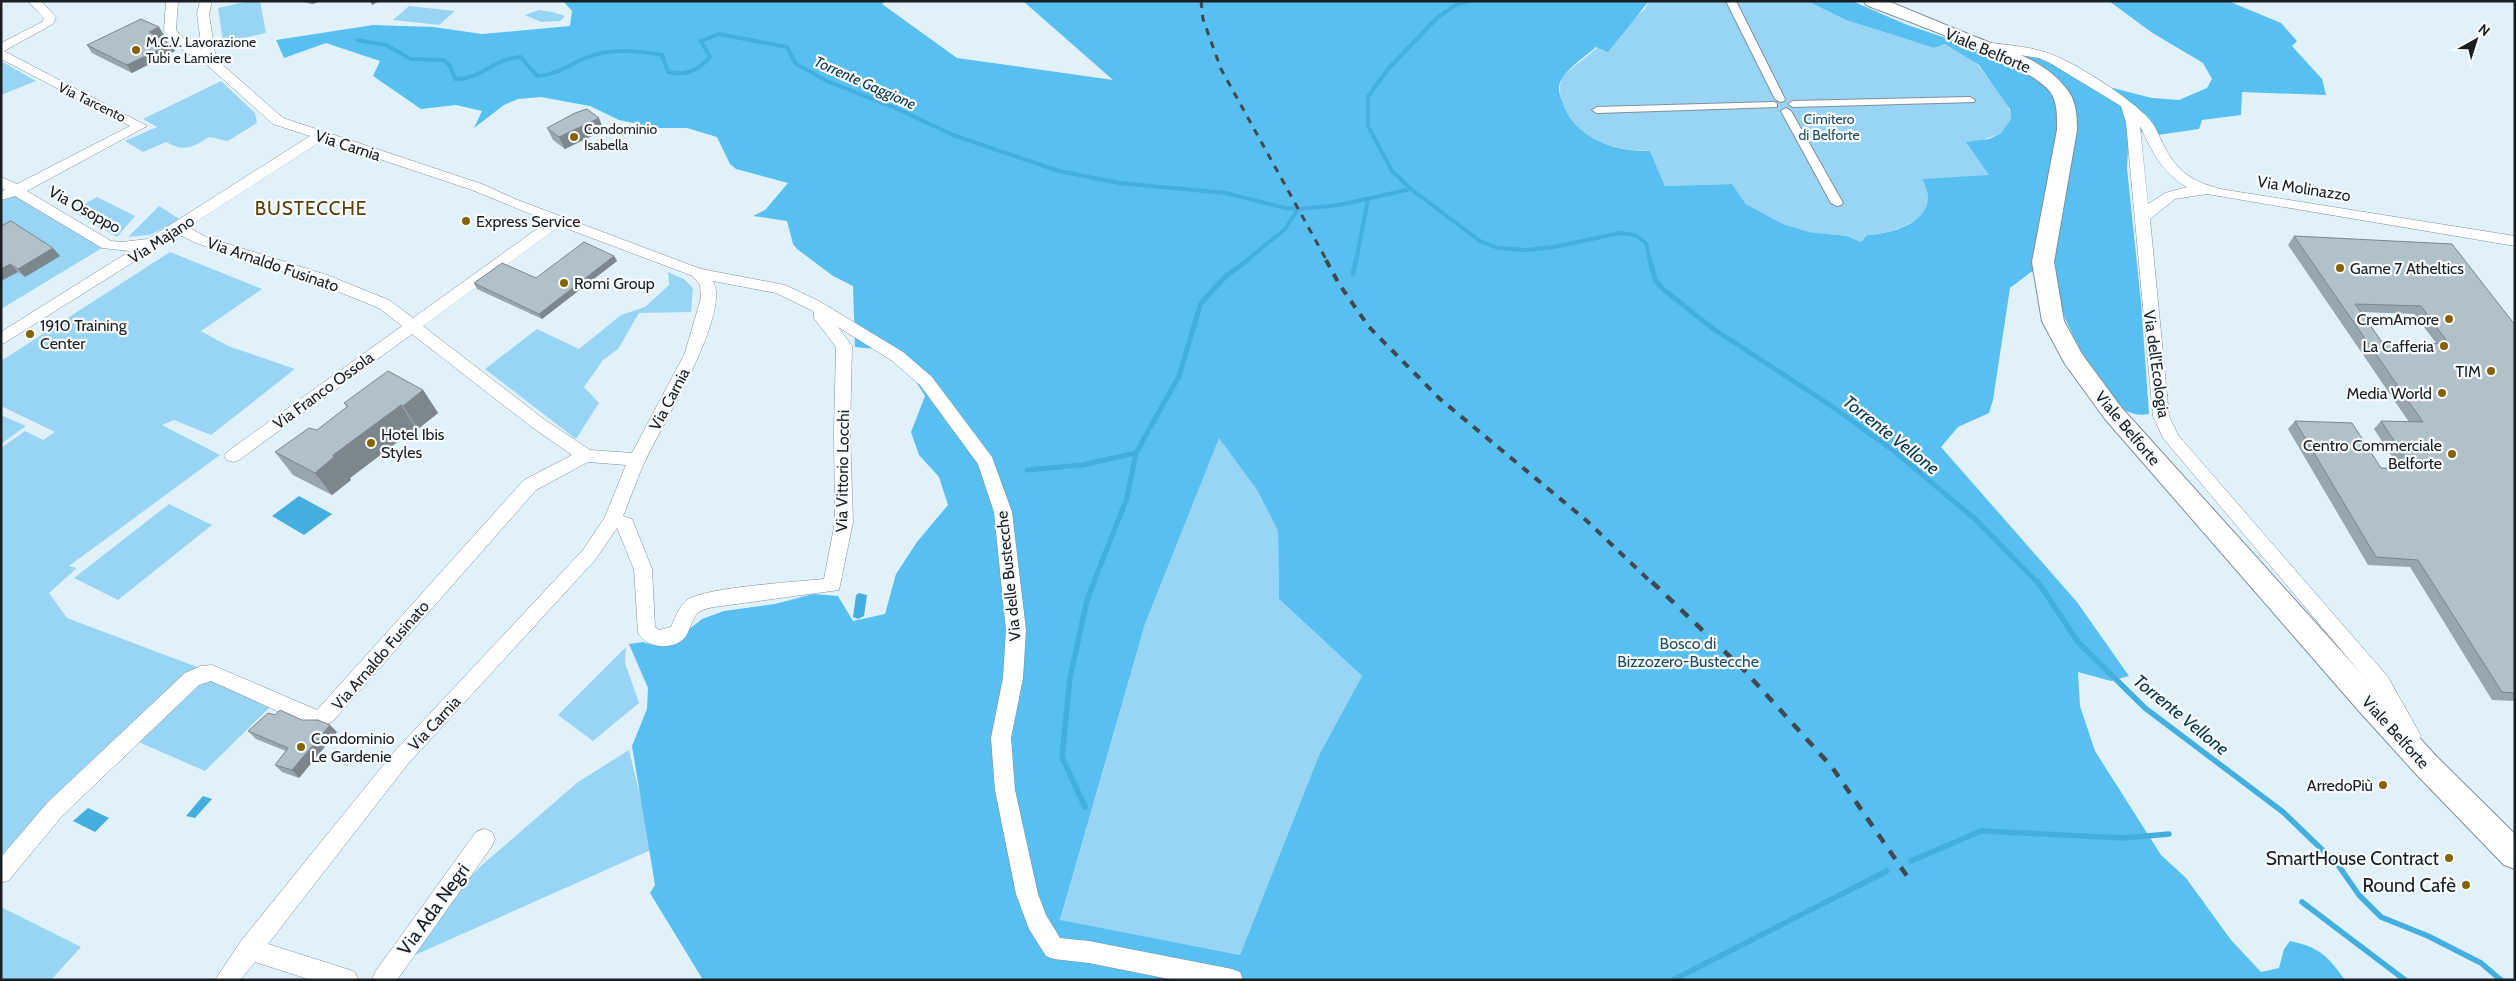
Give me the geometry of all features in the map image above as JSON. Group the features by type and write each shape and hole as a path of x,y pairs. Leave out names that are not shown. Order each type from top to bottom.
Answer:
{"main road":[{"name":"Viale Belforte","path":"1872,1 2019,61 2045,76 2059,91 2067,113 2067,130 2043,262 2053,321 2073,358 2113,414 2426,765 2515,855"}],"street":[{"path":"1,48 47,24 50,17 34,1"},
{"name":"Via Carnia","path":"172,1 170,31 183,45 210,60 278,121 477,187 698,273 707,284 709,298 693,354 636,460 613,520 589,555 400,759 249,948 226,980"},
{"path":"206,1 203,14 210,60"},
{"path":"1731,1 1778,109 1970,100"},
{"path":"1971,42 1993,48 2042,55 2055,60 2127,104"},
{"name":"Via Tarcento","path":"1,54 140,126 17,190"},
{"path":"1597,110 1776,102"},
{"name":"Via Molinazzo","path":"2127,104 2146,124 2163,158 2177,176 2195,186 2218,193 2515,241"},
{"name":"Via dell'Ecologia","path":"2127,104 2132,122 2143,217 2147,285 2161,416 2171,438 2381,682 2426,765"},
{"path":"1790,107 1837,203"},
{"name":"Via Majano","path":"1,340 320,136"},
{"name":"Via Osoppo","path":"1,181 107,245 139,247 157,241"},
{"path":"1,196 17,190"},
{"path":"2143,217 2152,208 2174,193 2190,190 2218,193"},
{"name":"Via Franco Ossola","path":"233,456 559,220"},
{"name":"Via Arnaldo Fusinato","path":"178,228 201,240 322,279 384,304 414,325 539,424 586,456 636,460"},
{"name":"Via delle Bustecche","path":"698,273 780,289 814,305 897,356 926,381 986,462 1003,512 1016,630 1013,678 1001,738 1005,790 1027,894 1037,921 1054,948 1089,952 1232,980"},
{"name":"Via Vittorio Locchi","path":"613,520 626,524 637,551 645,584 646,625 648,633 656,638 668,638 678,632 688,611 694,604 714,599 832,585 844,522 842,431 844,346 814,305"},
{"name":"Via Arnaldo Fusinato","path":"1,874 55,809 192,678 201,674 212,673 313,718 320,719 327,714 530,485 586,456"},
{"name":"Via Ada Negri","path":"383,980 484,839"},
{"path":"249,948 347,980"}],"green space":[{"path":"249,1 260,1 266,33 223,43 218,8"},
{"name":"Bosco di Bizzozero-Bustecche","path":"563,1 886,1 882,4 957,58 1113,80 1023,1 1649,1 1608,52 1596,47 1569,70 1561,80 1559,92 1575,125 1597,140 1610,145 1623,149 1650,151 1665,186 1732,184 1746,204 1783,224 1809,232 1847,236 1861,242 1867,235 1879,234 1904,227 1923,213 1927,204 1927,192 1922,179 1989,175 1966,142 1989,139 2001,133 2011,119 2010,109 1979,65 1945,44 1934,48 1846,20 1807,1 1852,1 1905,24 1975,48 2056,56 2077,66 2109,87 2152,98 2179,100 2207,88 2212,79 2203,63 2151,32 2109,1 2228,1 2281,23 2297,41 2292,46 2322,79 2326,95 2242,92 2241,115 2202,120 2199,129 2158,135 2129,130 2127,168 2141,302 2149,414 2132,413 2116,403 2099,381 2069,327 2062,309 2057,280 2031,272 2010,288 1993,400 1989,413 1958,427 1941,447 2077,602 2129,676 2111,681 2078,672 2080,706 2095,751 2161,855 2186,878 2231,940 2261,972 2279,968 2284,949 2290,941 2308,946 2322,954 2345,980 703,980 650,893 655,885 632,746 647,709 648,688 629,644 643,642 652,645 664,644 674,641 702,619 724,611 775,604 813,594 838,596 853,621 885,614 896,574 917,542 948,505 939,477 919,455 911,432 925,396 912,375 876,349 855,347 853,286 833,276 797,249 793,244 787,221 753,216 765,210 788,183 736,169 730,164 717,137 687,128 659,128 619,120 590,106 541,97 518,99 504,105 474,128 482,111 456,105 421,109 373,76 380,61 326,43 284,58 276,40 373,25 433,27 482,34 570,26 572,11","holes":["1219,438 1257,490 1278,531 1279,599 1362,676 1319,755 1240,955 1060,920 1145,624"]},
{"name":"Cimitero di Belforte","path":"1649,1 1807,1 1846,20 1934,48 1945,44 1974,60 2008,104 2011,119 2007,126 2001,133 1983,140 1989,176 1923,179 1929,189 1930,200 1926,210 1910,224 1887,232 1867,235 1861,242 1847,236 1809,232 1783,224 1746,204 1732,184 1665,186 1650,151 1623,149 1610,145 1585,134 1575,125 1562,102 1560,90 1560,83 1566,73 1644,10"},
{"path":"409,6 455,11 439,25 393,20"},
{"path":"539,10 565,16 560,21 541,22 525,15"},
{"path":"1,61 36,81 1,95"},
{"path":"221,81 255,113 257,123 228,141 209,137 198,144 183,148 166,142 143,152 125,141 157,127 143,119"},
{"path":"17,190 107,245 1,309 1,196"},
{"path":"97,197 135,216 117,237 72,211"},
{"path":"159,206 181,220 149,235 128,237"},
{"path":"170,252 262,289 201,331 228,346 295,369 211,435 174,420 162,425 220,455 69,566 77,568 49,593 67,618 197,667 41,814 1,863 1,448 25,431 43,440 55,432 1,406 1,361"},
{"path":"668,272 684,279 693,288 691,312 639,313 618,349 603,360 584,387 599,403 576,439 485,369 537,329 579,349 621,315 645,307 669,285"},
{"path":"1,415 26,426 1,444"},
{"path":"1219,437 1257,490 1278,531 1279,599 1362,676 1319,755 1240,955 1060,921 1145,624"},
{"path":"169,504 212,525 118,600 74,578"},
{"path":"626,647 625,663 639,703 593,741 558,715"},
{"path":"210,679 272,705 205,771 134,740 186,689"},
{"path":"629,750 653,849 406,959 449,898 482,865 578,782"},
{"path":"1,907 81,947 51,980 1,980"}],"shaded area":[{"path":"299,496 332,514 304,535 272,516"},
{"path":"859,593 867,595 864,616 858,619 853,617 856,595"},
{"path":"203,796 212,799 195,818 186,816"},
{"path":"88,808 109,818 95,832 73,821"}],"building":[{"name":"M.C.V. Lavorazione Tubi e Lamiere","path":"141,19 159,27 149,32 170,44 127,65 87,45"},
{"path":"587,109 599,118 559,137 547,128 575,113"},
{"path":"11,221 53,248 18,269 10,264 1,269 1,226"},
{"name":"Centro Commerciale Belforte","path":"2294,236 2452,244 2515,325 2515,693 2502,692 2418,560 2376,557 2295,421 2352,423 2381,468 2413,469 2381,421 2423,422","holes":["2355,304 2421,306 2449,344 2382,342"]},
{"path":"584,242 614,256 539,314 474,283 502,263 536,278"},
{"path":"388,371 423,390 333,455 334,457 315,473 275,452 309,428 317,430 348,406 344,403"},
{"name":"Condominio Le Gardenie","path":"280,710 302,720 318,720 330,725 292,770 275,765 288,748 248,731 268,713 275,715"}],"waterway":[{"name":"Torrente Vellone","path":"1411,189 1392,171 1368,126 1368,97 1388,69 1438,17 1456,5 1469,1"},
{"name":"Torrente Gaggione","path":"357,40 386,45 411,59 444,60 450,66 455,79 473,76 503,61 521,57 537,76 544,75 588,57 616,51 662,55 668,72 686,73 701,66 710,57 701,41 719,34 787,47 796,64 827,81 900,110 953,135 1059,171 1119,183 1226,193 1285,208 1298,209"},
{"path":"1298,209 1339,205 1411,189"},
{"name":"Torrente Vellone","path":"1411,189 1480,241 1498,248 1526,250 1554,247 1620,233 1635,235 1646,243 1650,261"},
{"path":"1356,261 1368,199"},
{"path":"1246,261 1285,229 1298,209"},
{"path":"1136,453 1179,376 1201,303 1225,277 1248,260"},
{"path":"1353,274 1356,260"},
{"name":"Torrente Vellone","path":"1650,260 1655,280 1663,289 1712,328 1830,405 1894,451 1975,519 2039,584"},
{"path":"1027,470 1082,465 1136,453"},
{"path":"1093,584 1127,498 1136,453"},
{"path":"1085,807 1062,757 1070,678 1087,600 1094,582"},
{"name":"Torrente Vellone","path":"2038,582 2078,642 2145,708 2283,812 2338,865 2359,895 2381,917 2428,936 2481,963 2501,980"},
{"path":"1911,861 1981,831 2124,838 2169,834"},
{"path":"1673,980 1887,871"},
{"path":"2302,902 2405,980"}],"railway":[{"path":"1201,1 1203,19 1221,69 1327,261"},
{"path":"1326,260 1339,284 1369,327 1440,399 1587,521 1653,584"},
{"path":"1652,582 1744,670 1832,767 1911,882"}],"place":[{"name":"M.C.V. Lavorazione Tubi e Lamiere","path":"136,50"},
{"name":"Condominio Isabella","path":"574,137"},
{"name":"Express Service","path":"466,221"},
{"name":"Game 7 Atheltics","path":"2340,268"},
{"name":"Romi Group","path":"564,283"},
{"name":"CremAmore","path":"2449,319"},
{"name":"1910 Training Center","path":"30,334"},
{"name":"La Cafferia","path":"2444,346"},
{"name":"TIM","path":"2491,371"},
{"name":"Media World","path":"2442,393"},
{"name":"Hotel Ibis Styles","path":"371,443"},
{"name":"Centro Commerciale Belforte","path":"2452,454"},
{"name":"Condominio Le Gardenie","path":"301,747"},
{"name":"ArredoPiù","path":"2383,785"},
{"name":"SmartHouse Contract","path":"2449,858"},
{"name":"Round Cafè","path":"2466,885"}],"district":[{"name":"BUSTECCHE","path":"311,208"}]}
